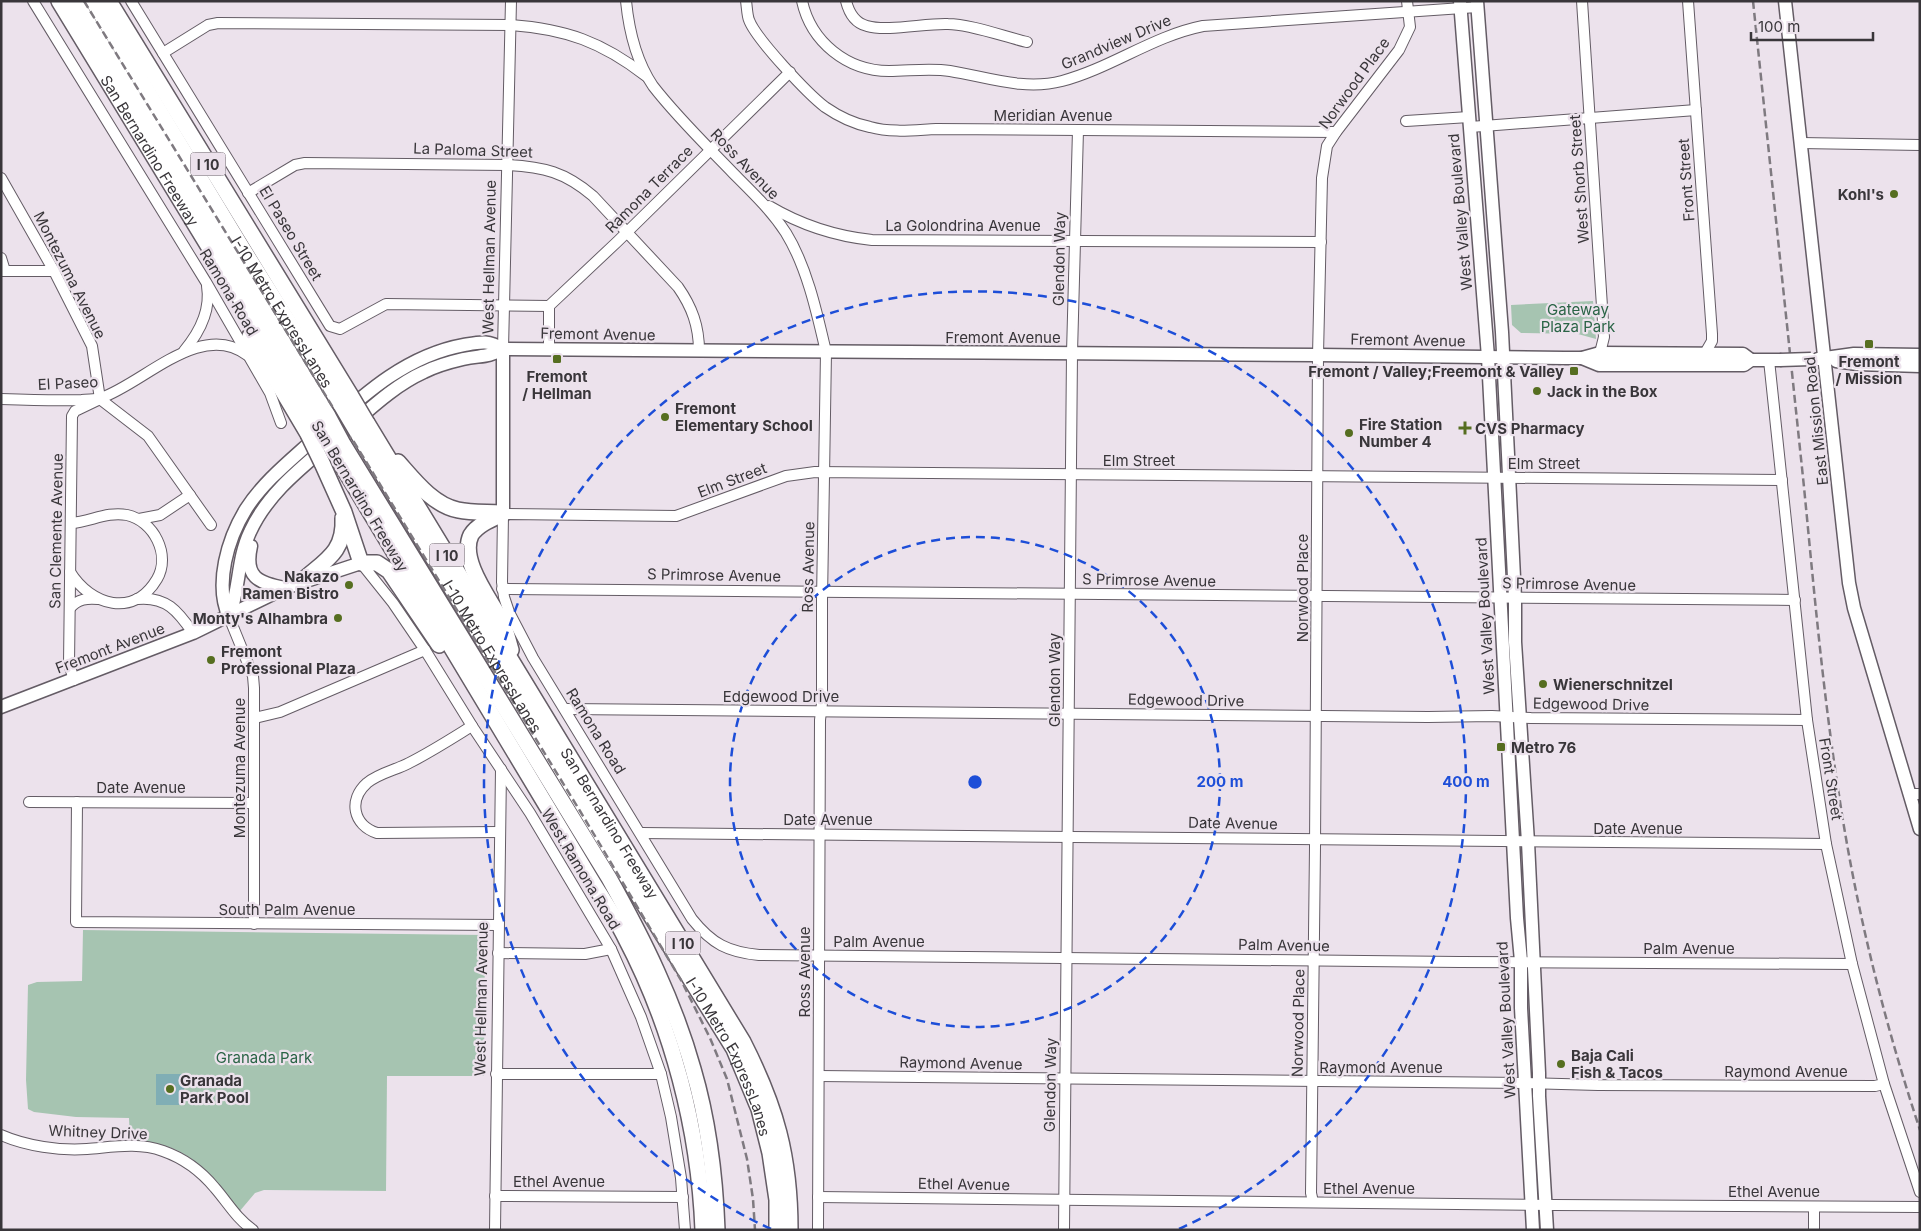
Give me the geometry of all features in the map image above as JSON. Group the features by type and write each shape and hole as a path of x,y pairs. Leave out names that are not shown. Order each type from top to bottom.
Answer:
{"highway":[{"name":"San Bernardino Freeway","path":"59,1 230,284 318,425 339,448 419,594 625,937 644,976 666,1033 682,1084 691,1127 702,1206 703,1230"},
{"name":"I-10 Metro ExpressLanes","path":"76,1 318,425"},
{"name":"I-10 Metro ExpressLanes","path":"93,1 274,299 366,430 601,835 734,1049 758,1109 770,1153 777,1200 778,1230"},
{"name":"I 10","path":"109,1 307,327 346,401"},
{"path":"274,299 307,327"},
{"path":"318,425 322,463 342,506 360,563 377,564 389,571 529,776"},
{"name":"San Bernardino Freeway","path":"366,430 520,676 743,1042 759,1073 773,1109 782,1141 787,1173 790,1230"},
{"path":"366,430 425,492 439,502 457,510 503,514"},
{"name":"I-10 Metro ExpressLanes","path":"339,448 404,541 628,913 646,947 668,998 693,1068 712,1166 717,1230"},
{"path":"301,582 327,562 336,550 342,535 342,506"},
{"path":"503,514 475,530 469,541 468,552 478,581 502,623 520,676"},
{"path":"404,541 419,594"},
{"path":"666,1033 693,1068"}],"main road":[{"name":"East Mission Road","path":"1785,1 1851,591 1856,616 1915,794 1920,828"},
{"name":"West Valley Boulevard","path":"1477,4 1503,358 1515,598 1515,642 1528,842 1528,962 1521,1008 1533,1230"},
{"name":"West Valley Boulevard","path":"1460,5 1488,358 1513,842 1528,962 1540,1083 1538,1096 1547,1230"},
{"name":"Fremont Avenue","path":"229,616 222,597 224,572 230,546 245,510 268,481 352,405 403,368 431,354 459,346 491,342 503,349"},
{"name":"Fremont Avenue","path":"1,707 193,633 229,616 236,594 243,550 258,516 285,483 393,390 415,376 464,359 491,356 503,349 1318,354 1582,358"},
{"name":"West Hellman Avenue","path":"503,349 503,514"},
{"path":"1582,358 1600,353 1743,354 1751,360"},
{"path":"1582,358 1599,364 1744,365 1751,360 1811,360 1854,354 1920,355"},
{"path":"1826,359 1857,364 1920,366"},
{"path":"258,516 249,559 252,572 264,584 285,588"},
{"path":"229,616 285,588 360,563"}],"street":[{"name":"Ramona Road","path":"34,1 250,357 270,393 281,423"},
{"name":"El Paseo Street","path":"131,1 330,326 340,329 386,304 504,304"},
{"name":"West Hellman Avenue","path":"503,349 511,1"},
{"name":"Ross Avenue","path":"626,1 635,51 647,77 667,103 763,203 787,234 819,318 826,352 822,591 818,1197"},
{"name":"Meridian Avenue","path":"746,1 750,21 771,52 790,72 825,106 847,119 870,128 894,131 936,129 1336,132"},
{"name":"Grandview Drive","path":"802,1 805,15 814,32 826,46 856,66 872,70 889,71 947,70 1021,85 1040,85 1077,76 1183,30 1203,26 1408,6 1477,4"},
{"path":"846,1 855,19 866,26 880,28 951,24 1027,42"},
{"name":"West Shorb Street","path":"1582,1 1604,337 1600,353"},
{"name":"Front Street","path":"1688,1 1712,334 1711,343 1704,355"},
{"name":"Norwood Place","path":"1313,1202 1311,1193 1318,354 1324,159 1328,146 1336,132 1399,50 1410,27 1408,6"},
{"path":"163,53 208,25 218,23 511,25 539,27 580,37 616,55 647,77"},
{"name":"Ramona Terrace","path":"549,306 790,72"},
{"path":"1406,121 1469,122 1486,126 1696,110"},
{"name":"Glendon Way","path":"1064,1230 1070,475 1078,130"},
{"path":"1800,142 1920,145"},
{"name":"La Paloma Street","path":"248,193 295,165 305,163 508,165 544,168 569,178 593,196 627,231 685,297 696,322 699,351"},
{"name":"Montezuma Avenue","path":"1,178 54,271 92,346 100,398"},
{"name":"La Golondrina Avenue","path":"763,203 784,216 816,229 843,237 872,240 1321,242"},
{"path":"1,258 3,271 54,271"},
{"name":"El Paseo","path":"184,351 196,334 206,312 208,297 206,282"},
{"path":"504,304 549,306 549,349"},
{"name":"El Paseo","path":"1,399 65,400 100,398 126,386 184,351 208,345 241,351 250,357"},
{"name":"Front Street","path":"1774,360 1782,480 1807,720 1826,844 1852,964 1884,1084 1920,1192"},
{"path":"100,398 148,436 211,525"},
{"name":"San Clemente Avenue","path":"74,680 69,664 72,416 76,411 100,398"},
{"name":"Elm Street","path":"503,514 676,516 786,476 808,473 1782,480"},
{"path":"140,519 160,515 190,495"},
{"path":"71,504 82,516 94,518"},
{"path":"71,523 81,523 94,518 115,514 128,515 140,519 155,533 159,542 161,558 158,592 163,601 181,615 193,633"},
{"name":"Ramona Road","path":"503,514 502,589 509,612 533,658 692,919 703,933 718,944"},
{"path":"155,533 155,527 160,515"},
{"name":"West Ramona Road","path":"360,563 397,608 425,650 472,726 530,813 611,949 641,1016 661,1074 672,1125 683,1197 685,1230"},
{"path":"70,572 81,588 108,602 118,604 146,598 163,601"},
{"path":"137,599 158,578"},
{"name":"S Primrose Avenue","path":"502,589 1795,600"},
{"path":"70,608 82,599 99,599"},
{"name":"Montezuma Avenue","path":"229,616 253,676 255,718 254,924"},
{"path":"255,718 280,712 425,650"},
{"name":"Edgewood Drive","path":"564,709 1807,720"},
{"path":"472,726 407,764 368,782 356,798 354,807 356,816 368,830 377,833 499,832"},
{"name":"West Hellman Avenue","path":"495,1230 501,769"},
{"name":"Date Avenue","path":"29,802 254,803"},
{"name":"South Palm Avenue","path":"77,802 76,922 498,925"},
{"name":"Date Avenue","path":"641,833 1826,844"},
{"name":"Palm Avenue","path":"718,944 734,951 752,954 1852,964"},
{"path":"498,953 585,954 611,949"},
{"path":"496,1074 661,1074"},
{"name":"Raymond Avenue","path":"819,1076 1875,1086 1884,1084"},
{"name":"Whitney Drive","path":"1,1135 18,1141 63,1148 86,1149 130,1145 162,1151 191,1165 203,1175 237,1217 253,1230"},
{"name":"Ethel Avenue","path":"495,1196 683,1197"},
{"path":"818,1197 818,1230"},
{"name":"Ethel Avenue","path":"818,1197 1532,1205 1920,1207"},
{"path":"1814,1207 1814,1230"}],"green space":[{"name":"Gateway Plaza Park","path":"1593,301 1596,339 1578,334 1521,333 1512,325 1511,305"},
{"name":"Granada Park","path":"83,930 485,935 484,1076 387,1076 386,1191 264,1190 255,1193 239,1212 205,1171 182,1153 151,1142 130,1140 129,1118 76,1117 34,1112 28,1109 26,1080 28,985 37,982 82,981"}],"water":[{"name":"Granada Park Pool","path":"156,1074 184,1074 184,1105 156,1105"}],"railway":[{"path":"84,1 580,811 681,980 710,1038 727,1079 747,1159 755,1230"},
{"path":"1753,1 1819,641 1833,757 1846,838 1872,964 1920,1130"}],"place":[{"name":"Kohl's","path":"1894,194"},
{"name":"Fremont / Mission","path":"1869,344"},
{"name":"Fremont / Hellman","path":"557,359"},
{"name":"Fremont / Valley;Freemont & Valley","path":"1574,371"},
{"name":"Jack in the Box","path":"1537,391"},
{"name":"Fremont Elementary School","path":"665,417"},
{"name":"CVS Pharmacy","path":"1465,428"},
{"name":"Fire Station Number 4","path":"1349,433"},
{"name":"Nakazo Ramen Bistro","path":"349,585"},
{"name":"Monty's Alhambra","path":"338,618"},
{"name":"Fremont Professional Plaza","path":"211,660"},
{"name":"Wienerschnitzel","path":"1543,684"},
{"name":"Metro 76","path":"1501,747"},
{"name":"Baja Cali Fish & Tacos","path":"1561,1064"},
{"name":"Granada Park Pool","path":"170,1089"}]}
